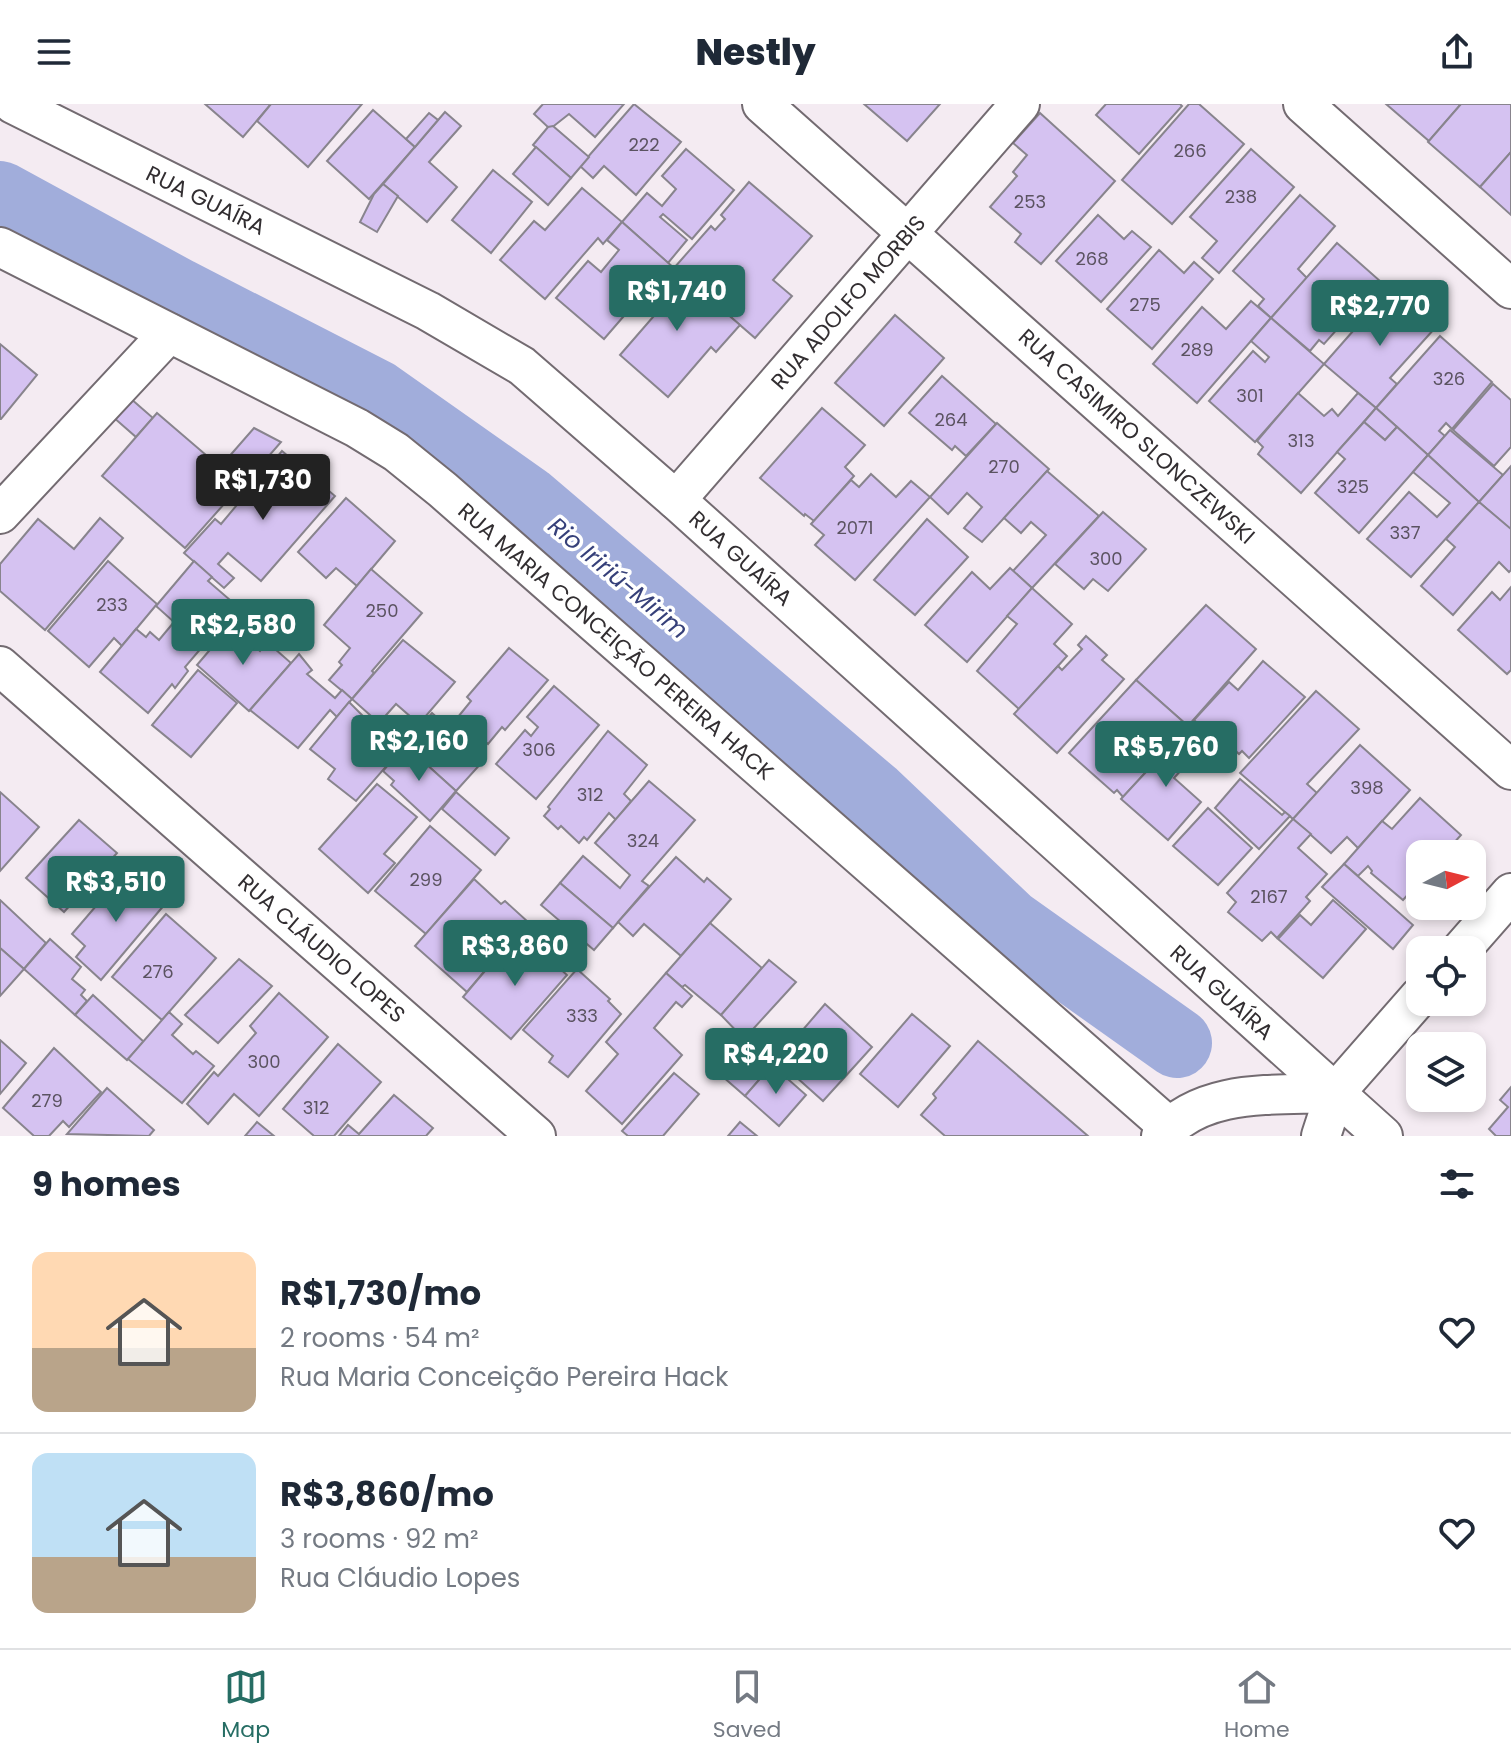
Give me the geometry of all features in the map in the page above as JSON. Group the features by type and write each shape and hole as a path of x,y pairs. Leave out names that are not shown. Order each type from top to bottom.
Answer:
{"street":[{"name":"RUA GUAÍRA","path":"13,104 467,331 522,366 676,500 1383,1136"},
{"name":"RUA CASIMIRO SLONCZEWSKI","path":"762,104 1511,770"},
{"name":"RUA ADOLFO MORBIS","path":"676,500 1020,104"},
{"path":"1303,104 1511,289"},
{"name":"RUA MARIA CONCEIÇÃO PEREIRA HACK","path":"0,247 357,428 396,452 443,490 1165,1132"},
{"path":"0,514 169,333"},
{"name":"RUA CLÁUDIO LOPES","path":"0,666 536,1136"},
{"path":"1473,936 1511,893"},
{"path":"1321,1136 1335,1093 1406,1012"},
{"path":"1165,1132 1197,1108 1224,1099 1335,1093"}],"building":[{"path":"205,104 271,104 243,137"},
{"path":"271,104 362,104 308,167 257,121"},
{"path":"543,104 624,104 595,137 569,114 550,129 534,114"},
{"path":"634,104 681,142 636,195 604,166 593,178 580,166"},
{"path":"864,104 940,104 907,141"},
{"path":"1106,104 1182,106 1139,154 1096,115"},
{"path":"1189,104 1199,104 1244,144 1172,224 1122,180"},
{"path":"1386,104 1461,104 1429,141"},
{"path":"1461,104 1511,104 1511,152 1480,187 1428,142"},
{"path":"373,110 415,147 369,199 327,161"},
{"path":"445,112 461,126 429,162 457,187 427,222 383,184"},
{"path":"429,113 438,120 415,147 406,139"},
{"path":"1040,113 1115,181 1041,264 1015,242 1021,234 990,207 1017,176 1013,172 1027,155 1013,143"},
{"path":"553,126 589,157 571,178 533,145 548,127"},
{"path":"536,147 571,178 548,205 513,174"},
{"path":"686,149 734,190 692,239 663,214 660,217 687,240 668,263 622,222 647,193 662,206 676,189 662,176"},
{"path":"1251,149 1294,187 1219,273 1202,258 1217,241 1190,217"},
{"path":"1511,152 1511,215 1480,187"},
{"path":"493,170 532,202 491,253 452,220"},
{"path":"749,182 812,236 773,280 792,296 755,338 674,268 711,226 715,230 725,219 721,215"},
{"path":"383,184 398,196 377,232 360,222 374,194"},
{"path":"582,188 622,222 603,244 598,238 545,299 500,260 534,221 545,230"},
{"path":"1300,195 1335,226 1298,269 1307,278 1271,318 1258,306 1264,299 1233,271"},
{"path":"1098,215 1124,239 1132,231 1151,247 1101,302 1056,261"},
{"path":"622,222 674,268 660,285 655,280 604,339 556,298 588,261 601,272 619,250 607,240"},
{"path":"1337,243 1380,281 1324,344 1319,340 1310,351 1271,318"},
{"path":"1159,250 1184,273 1194,262 1213,279 1152,349 1107,309"},
{"path":"674,268 740,325 716,352 711,347 668,397 620,355 653,317 642,307"},
{"path":"1390,289 1435,328 1390,378 1397,384 1376,408 1324,364"},
{"path":"1251,301 1271,318 1197,403 1153,364 1202,307 1226,329"},
{"path":"895,315 944,358 884,426 835,383"},
{"path":"1271,318 1324,364 1255,442 1209,401 1253,351 1265,362 1269,357 1251,341"},
{"path":"1440,336 1492,382 1452,429 1446,423 1439,431 1445,436 1428,455 1376,408"},
{"path":"0,344 37,375 1,419 0,419"},
{"path":"942,376 996,424 966,456 955,446 952,450 909,413"},
{"path":"1493,384 1511,400 1511,447 1494,466 1453,430"},
{"path":"1298,393 1324,416 1332,409 1338,416 1358,393 1376,408 1301,493 1258,454 1263,447 1257,441"},
{"path":"130,398 153,418 136,437 113,417"},
{"path":"822,408 865,445 845,467 854,476 814,521 760,478"},
{"path":"1376,408 1397,427 1385,440 1364,422"},
{"path":"157,413 241,485 185,548 102,476"},
{"path":"1364,422 1385,440 1397,427 1428,455 1359,533 1315,493 1345,459 1337,452"},
{"path":"997,423 1049,469 982,542 964,528 982,507 967,493 948,514 930,497"},
{"path":"254,428 281,442 240,489 241,485 220,467"},
{"path":"1450,430 1503,475 1479,502 1428,455"},
{"path":"282,451 335,496 261,581 228,553 218,564 234,578 224,588 184,553 215,519 221,524"},
{"path":"1428,455 1479,502 1411,577 1367,539 1409,492 1437,517 1450,503 1413,472"},
{"path":"1511,466 1511,528 1510,529 1479,502"},
{"path":"1047,471 1099,516 1032,588 1013,571 1046,535 1031,522 1021,533 1004,518"},
{"path":"871,474 896,497 911,481 930,497 855,580 815,545 824,535 811,524 851,480 859,487"},
{"path":"346,498 395,541 357,586 336,568 326,578 298,552"},
{"path":"1479,502 1511,529 1511,570 1509,572 1499,562 1453,615 1421,586 1455,547 1446,539"},
{"path":"1103,512 1146,549 1108,591 1093,579 1084,589 1055,564"},
{"path":"100,518 123,538 45,630 0,591 0,564 38,519 74,549"},
{"path":"927,519 968,557 915,615 874,580"},
{"path":"108,561 157,604 122,646 114,638 89,667 48,631"},
{"path":"194,561 212,577 208,581 237,606 185,667 188,671 175,688 172,684 148,713 100,672 136,629 146,637 150,632 159,640 174,622 156,606"},
{"path":"1010,568 1032,588 967,662 925,625 972,572 990,589"},
{"path":"371,569 422,613 352,699 329,680 342,665 339,662 350,648 324,625"},
{"path":"1511,587 1511,670 1507,674 1458,630 1492,592 1500,600"},
{"path":"1032,588 1072,624 1054,644 1067,656 1019,709 977,671 1017,624 1007,616"},
{"path":"1206,605 1256,649 1188,726 1136,680"},
{"path":"246,606 268,626 255,643 232,623"},
{"path":"231,625 260,651 267,642 291,663 249,711 197,665"},
{"path":"1086,636 1107,655 1102,660 1124,679 1057,753 1014,714 1058,666 1062,670 1082,649 1078,645"},
{"path":"403,640 455,682 419,724 396,704 379,723 352,699"},
{"path":"509,648 548,680 505,730 502,727 488,744 458,717 471,701 467,697"},
{"path":"299,654 312,670 307,674 335,698 342,690 352,699 337,717 330,710 298,748 250,710"},
{"path":"1263,661 1305,697 1249,758 1242,751 1239,754 1214,731 1210,735 1194,720 1229,682 1238,690"},
{"path":"198,670 237,703 191,757 152,725"},
{"path":"1136,680 1188,726 1123,797 1117,790 1114,793 1069,753"},
{"path":"554,686 599,725 536,799 496,764 525,730 531,736 538,727 527,717"},
{"path":"1316,691 1359,729 1307,784 1317,793 1293,819 1240,773"},
{"path":"349,702 364,717 361,721 395,749 387,758 390,762 356,801 328,779 335,769 310,749"},
{"path":"432,713 484,760 456,791 405,745"},
{"path":"608,731 647,765 624,794 631,801 616,820 609,813 587,840 584,837 579,843 561,826 558,829 544,816"},
{"path":"1184,731 1203,746 1174,778 1201,802 1168,840 1121,799"},
{"path":"405,745 456,791 430,821 391,785 394,781 383,771"},
{"path":"1360,745 1410,790 1358,848 1347,837 1331,853 1293,819"},
{"path":"1240,779 1282,815 1285,812 1290,816 1259,849 1215,808"},
{"path":"649,781 695,820 642,881 649,886 613,928 560,883 583,856 620,888 630,875 595,843"},
{"path":"377,784 417,817 384,854 395,863 368,893 319,849"},
{"path":"0,792 39,827 0,871"},
{"path":"456,792 509,838 495,855 442,809"},
{"path":"1420,798 1461,835 1457,840 1406,840 1406,897 1403,900 1371,873 1368,866 1358,876 1344,864 1382,821 1392,829"},
{"path":"1208,808 1252,848 1218,885 1173,846"},
{"path":"1293,819 1311,834 1298,848 1327,874 1306,897 1310,901 1277,938 1271,932 1262,941 1228,912 1236,902 1227,893"},
{"path":"79,820 117,853 64,912 26,878"},
{"path":"430,826 481,870 426,934 375,891"},
{"path":"676,857 704,882 707,878 731,899 681,956 644,924 633,936 618,922"},
{"path":"1344,864 1413,925 1393,949 1322,887"},
{"path":"126,871 165,904 101,980 76,957 85,946 72,934"},
{"path":"474,879 501,904 505,901 527,921 467,992 415,946"},
{"path":"560,883 613,928 594,950 541,905"},
{"path":"0,900 46,943 24,969 0,948"},
{"path":"1333,900 1366,929 1323,978 1278,939 1300,915 1311,925"},
{"path":"166,914 216,958 162,1020 112,977"},
{"path":"710,923 762,968 721,1015 666,973"},
{"path":"50,939 81,967 72,979 85,990 81,995 87,1001 75,1015 24,969"},
{"path":"530,942 567,975 511,1039 463,997 506,946 517,956"},
{"path":"0,948 24,969 0,996"},
{"path":"239,959 272,986 218,1043 185,1015"},
{"path":"769,960 796,982 744,1039 721,1015"},
{"path":"577,969 610,999 608,1001 621,1014 568,1077 549,1062 553,1056 523,1030"},
{"path":"666,973 692,996 682,1007 676,1002 654,1028 682,1055 622,1124 586,1091 618,1054 606,1042"},
{"path":"279,993 328,1037 259,1116 234,1094 208,1124 187,1104 214,1072 218,1076 256,1033 250,1026"},
{"path":"93,995 144,1042 127,1060 75,1015"},
{"path":"825,1004 872,1047 823,1101 777,1060"},
{"path":"169,1012 182,1024 172,1035 193,1054 196,1051 214,1066 182,1103 128,1059"},
{"path":"912,1014 950,1046 898,1107 860,1074"},
{"path":"742,1039 772,1065 745,1096 715,1070"},
{"path":"0,1040 26,1063 0,1094"},
{"path":"978,1041 1088,1136 945,1136 921,1115 936,1098 933,1094"},
{"path":"338,1044 381,1082 334,1136 314,1136 283,1109"},
{"path":"54,1048 101,1092 69,1127 63,1121 49,1136 34,1136 3,1108"},
{"path":"772,1065 806,1095 779,1126 745,1096"},
{"path":"674,1073 699,1094 663,1136 628,1136 622,1131"},
{"path":"1511,1087 1511,1136 1496,1136 1489,1129 1508,1107 1500,1100"},
{"path":"107,1088 154,1130 149,1136 67,1134"},
{"path":"394,1095 433,1128 426,1136 339,1136 348,1125 359,1134"},
{"path":"257,1122 274,1136 245,1136"},
{"path":"740,1122 757,1136 728,1136"}],"waterway":[{"name":"Rio Iririú-Mirim","path":"0,196 178,293 377,395 526,500 873,795 1008,923 1177,1043"}]}
